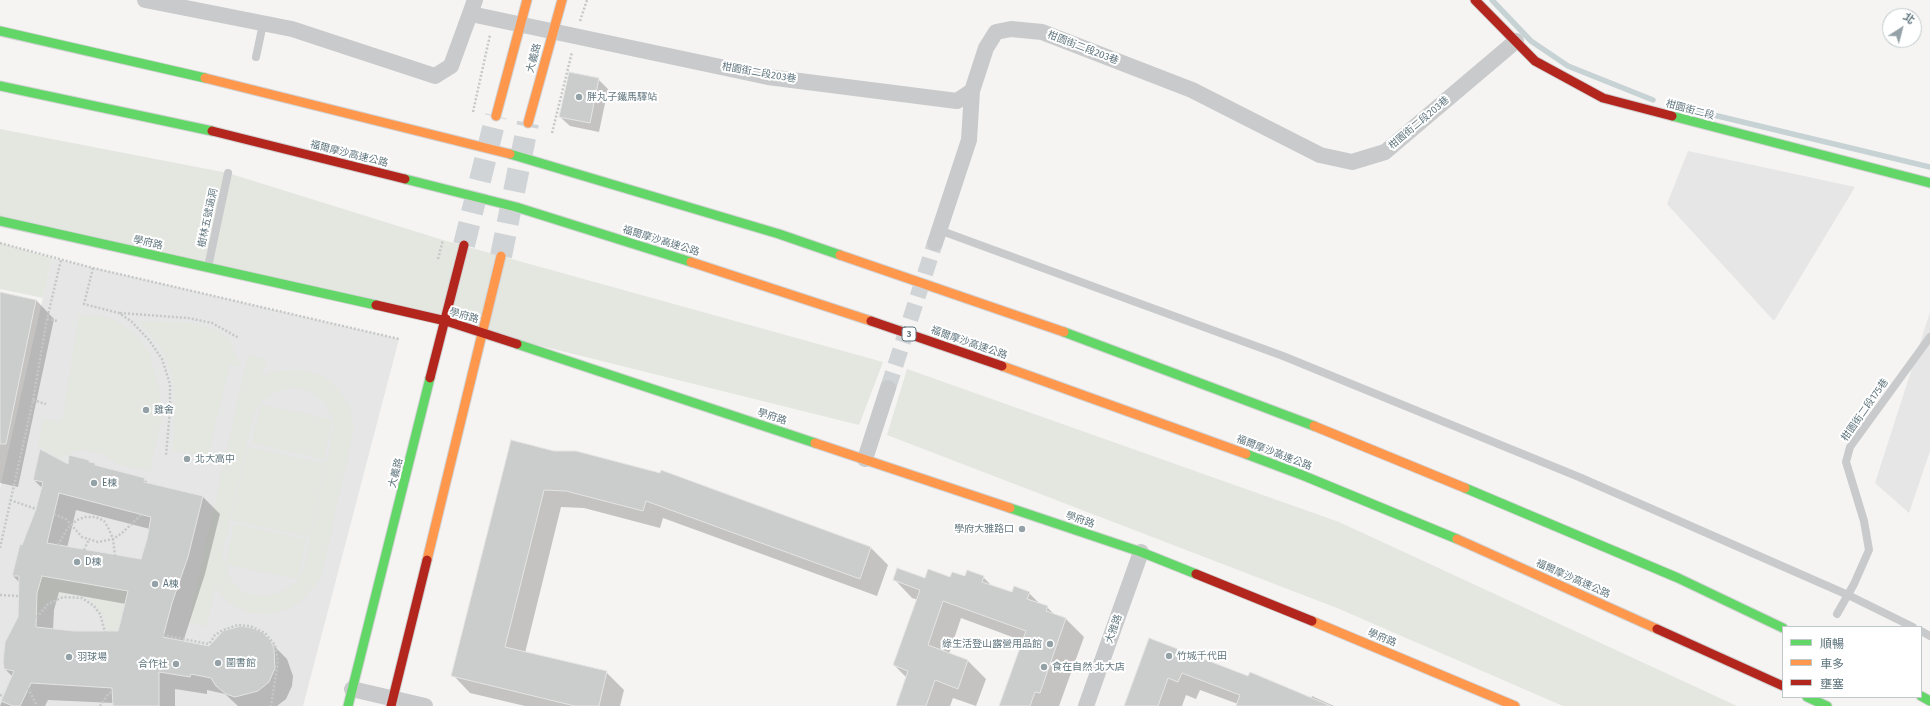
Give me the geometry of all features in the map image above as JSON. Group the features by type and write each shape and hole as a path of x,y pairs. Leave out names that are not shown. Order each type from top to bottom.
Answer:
{"main road":[{"path":"496,116 527,0"},
{"name":"大義路","path":"528,123 562,0"},
{"name":"柑園街二段","path":"1475,0 1535,61 1603,98 1930,183"},
{"path":"0,31 250,88 537,161 780,234 1066,333 1329,431 1678,578 1782,628"},
{"name":"福爾摩沙高速公路","path":"0,86 231,135 516,207 777,290 1062,386 1302,475 1454,538 1782,686"},
{"name":"學府路","path":"0,221 446,322 482,332 1141,552 1436,672 1515,706"},
{"name":"大義路","path":"348,706 446,322 464,245"},
{"path":"392,702 500,256"},
{"path":"1810,698 1827,706"}],"street":[{"path":"145,0 292,29 435,76 451,66 473,7"},
{"name":"柑園街二段203巷","path":"473,7 494,18 768,77 957,101 972,91 986,48 996,32 1011,29 1042,32 1192,90 1320,155 1352,162 1385,152 1516,41"},
{"path":"937,237 969,140 972,91"},
{"path":"865,459 888,388"},
{"name":"大雅路","path":"1086,706 1141,552"},
{"path":"352,689 392,702 425,706"}],"lane":[{"path":"256,57 263,24"},
{"name":"樹林五號涵洞","path":"207,268 228,172"},
{"path":"937,237 1283,356 1579,476 1848,595 1911,626"},
{"name":"柑園街二段175巷","path":"1837,614 1848,595 1869,550 1864,520 1846,462 1850,447 1930,337"}],"path":[{"path":"552,133 576,36 587,0"},
{"path":"472,112 494,18"},
{"path":"0,243 93,268 399,339"},
{"path":"0,548 33,400 47,319 61,260"},
{"path":"93,268 84,304 119,313 188,318 212,323 239,338"},
{"path":"119,313 132,322 149,340 162,359 170,384 170,411 166,455"},
{"path":"47,319 58,321"},
{"path":"33,400 46,404"},
{"path":"10,500 36,509"},
{"path":"54,514 66,519 82,536 98,542 113,539 131,526 141,515"},
{"path":"58,545 67,528 71,524 85,517 96,517 104,521 113,539 115,556"},
{"path":"84,550 89,539"},
{"path":"0,594 18,596"},
{"path":"36,616 38,616 48,604 63,597 82,598 94,606 100,614 105,632"},
{"path":"163,634 209,644 215,635 223,630 238,625 250,626 265,633 275,645 278,661 271,706"},
{"path":"28,688 37,706"},
{"path":"100,706 109,693 114,692"}],"shaded area":[{"path":"0,129 228,173 443,240 883,362 859,425 465,327 0,221"},
{"path":"1688,151 1855,187 1774,321 1667,204"},
{"path":"0,243 52,258 43,298 0,289"},
{"name":"北大高中","path":"52,258 399,339 303,706 0,706 0,488"},
{"path":"1930,312 1930,451 1909,513 1875,483"},
{"path":"79,315 98,315 114,320 135,335 150,355 163,411 150,471 118,464 105,455 89,450 74,451 60,458 38,446 43,419 62,422"},
{"path":"140,321 192,323 218,331 229,340 240,366 230,365 208,455 173,451 175,405 173,378 165,354"},
{"path":"248,355 266,359 262,377 275,371 301,370 320,375 331,382 342,395 350,408 353,422 353,432 322,573 315,585 302,600 289,609 269,614 249,613 227,601 215,587 207,626 189,622","holes":["292,387 310,391 326,403 333,418 334,428 304,570 299,580 285,590 276,594 260,596 245,593 236,586 228,574 222,554 254,412 261,402 272,393"]},
{"path":"907,369 1339,522 1737,706 1563,706 1337,608 887,435"},
{"path":"261,404 332,420 324,459 252,443"},
{"path":"248,447 325,464 310,537 231,520"},
{"path":"234,524 306,540 298,579 226,564"},
{"path":"135,570 118,631 107,632 105,619 99,609 90,600 78,595 63,595 57,597 48,602 39,611 36,611 37,593 42,576 117,589"}],"building":[{"name":"胖丸子鐵馬驛站","path":"569,72 599,78 590,123 559,117"},
{"path":"0,292 36,300 6,444 0,444"},
{"path":"511,440 554,451 576,451 660,473 661,470 871,547 860,579 646,501 643,511 566,491 544,490 505,647 607,671 599,706 575,706 451,676"},
{"path":"40,449 68,464 69,455 89,460 89,462 95,463 95,465 145,478 144,482 203,496 188,557 172,603 163,637 209,646 223,631 241,626 262,632 271,641 274,649 275,668 269,682 258,691 235,697 226,694 216,686 211,678 191,674 190,677 159,672 159,706 113,706 112,688 31,683 20,706 13,706 1,701 14,671 4,669 3,662 5,642 18,617 19,576 12,576 20,544 22,545 36,509 43,482 33,480","holes":["59,493 151,517 147,539 141,559 47,543","42,576 128,591 118,631 74,631 36,627 37,593"]},
{"path":"897,568 925,578 928,569 950,577 952,572 965,576 967,570 984,576 982,582 1012,592 1014,586 1030,592 1027,599 1048,606 1046,611 1066,618 1040,693 1035,692 1030,706 999,706 1026,631 943,601 928,645 968,660 958,689 935,680 926,706 896,706 908,671 893,665 920,590 893,580"},
{"name":"竹城千代田","path":"1149,638 1248,676 1250,672 1331,706 1236,706 1240,695 1182,673 1178,682 1168,678 1158,706 1124,706"}],"waterway":[{"path":"1492,0 1531,41 1568,66 1653,100"},
{"path":"1672,105 1930,167"}],"tunnel":[{"path":"464,245 496,116"},
{"path":"501,256 528,123"},
{"path":"888,388 935,243"}],"traffic: fast":[{"path":"0,31 205,78"},
{"path":"0,86 212,131"},
{"path":"1672,116 1930,183"},
{"path":"510,154 779,234 840,255"},
{"path":"405,179 516,207 691,262"},
{"path":"0,221 376,305"},
{"path":"1064,332 1314,426"},
{"path":"517,344 815,443"},
{"path":"348,706 430,378"},
{"path":"1246,454 1302,475 1457,539"},
{"path":"1465,488 1678,578 1782,628"},
{"path":"1010,508 1141,552 1196,574"},
{"path":"1922,697 1930,701"},
{"path":"1809,698 1827,706"}],"traffic: slow":[{"path":"496,116 527,0"},
{"path":"528,123 562,0"},
{"path":"205,78 510,154"},
{"path":"840,255 1064,332"},
{"path":"427,560 501,256"},
{"path":"691,262 871,321"},
{"path":"1002,366 1246,454"},
{"path":"1314,426 1465,488"},
{"path":"815,443 1010,508"},
{"path":"1457,539 1657,629"},
{"path":"1312,621 1515,706"}],"traffic: jam":[{"path":"1475,0 1535,61 1603,98 1672,116"},
{"path":"212,131 405,179"},
{"path":"430,378 464,245"},
{"path":"376,305 446,321 517,344"},
{"path":"871,321 1002,366"},
{"path":"391,706 427,560"},
{"path":"1196,574 1312,621"},
{"path":"1657,629 1782,686"}],"place":[{"name":"胖丸子鐵馬驛站","path":"579,97"},
{"name":"雞舍","path":"146,410"},
{"name":"北大高中","path":"187,459"},
{"name":"E棟","path":"94,483"},
{"name":"學府大雅路口","path":"1022,529"},
{"name":"D棟","path":"77,562"},
{"name":"A棟","path":"155,584"},
{"name":"綠生活登山露營用品館","path":"1050,644"},
{"name":"竹城千代田","path":"1169,656"},
{"name":"羽球場","path":"69,657"},
{"name":"圖書館","path":"218,663"},
{"name":"合作社","path":"176,664"},
{"name":"食在自然 北大店","path":"1044,667"}]}
